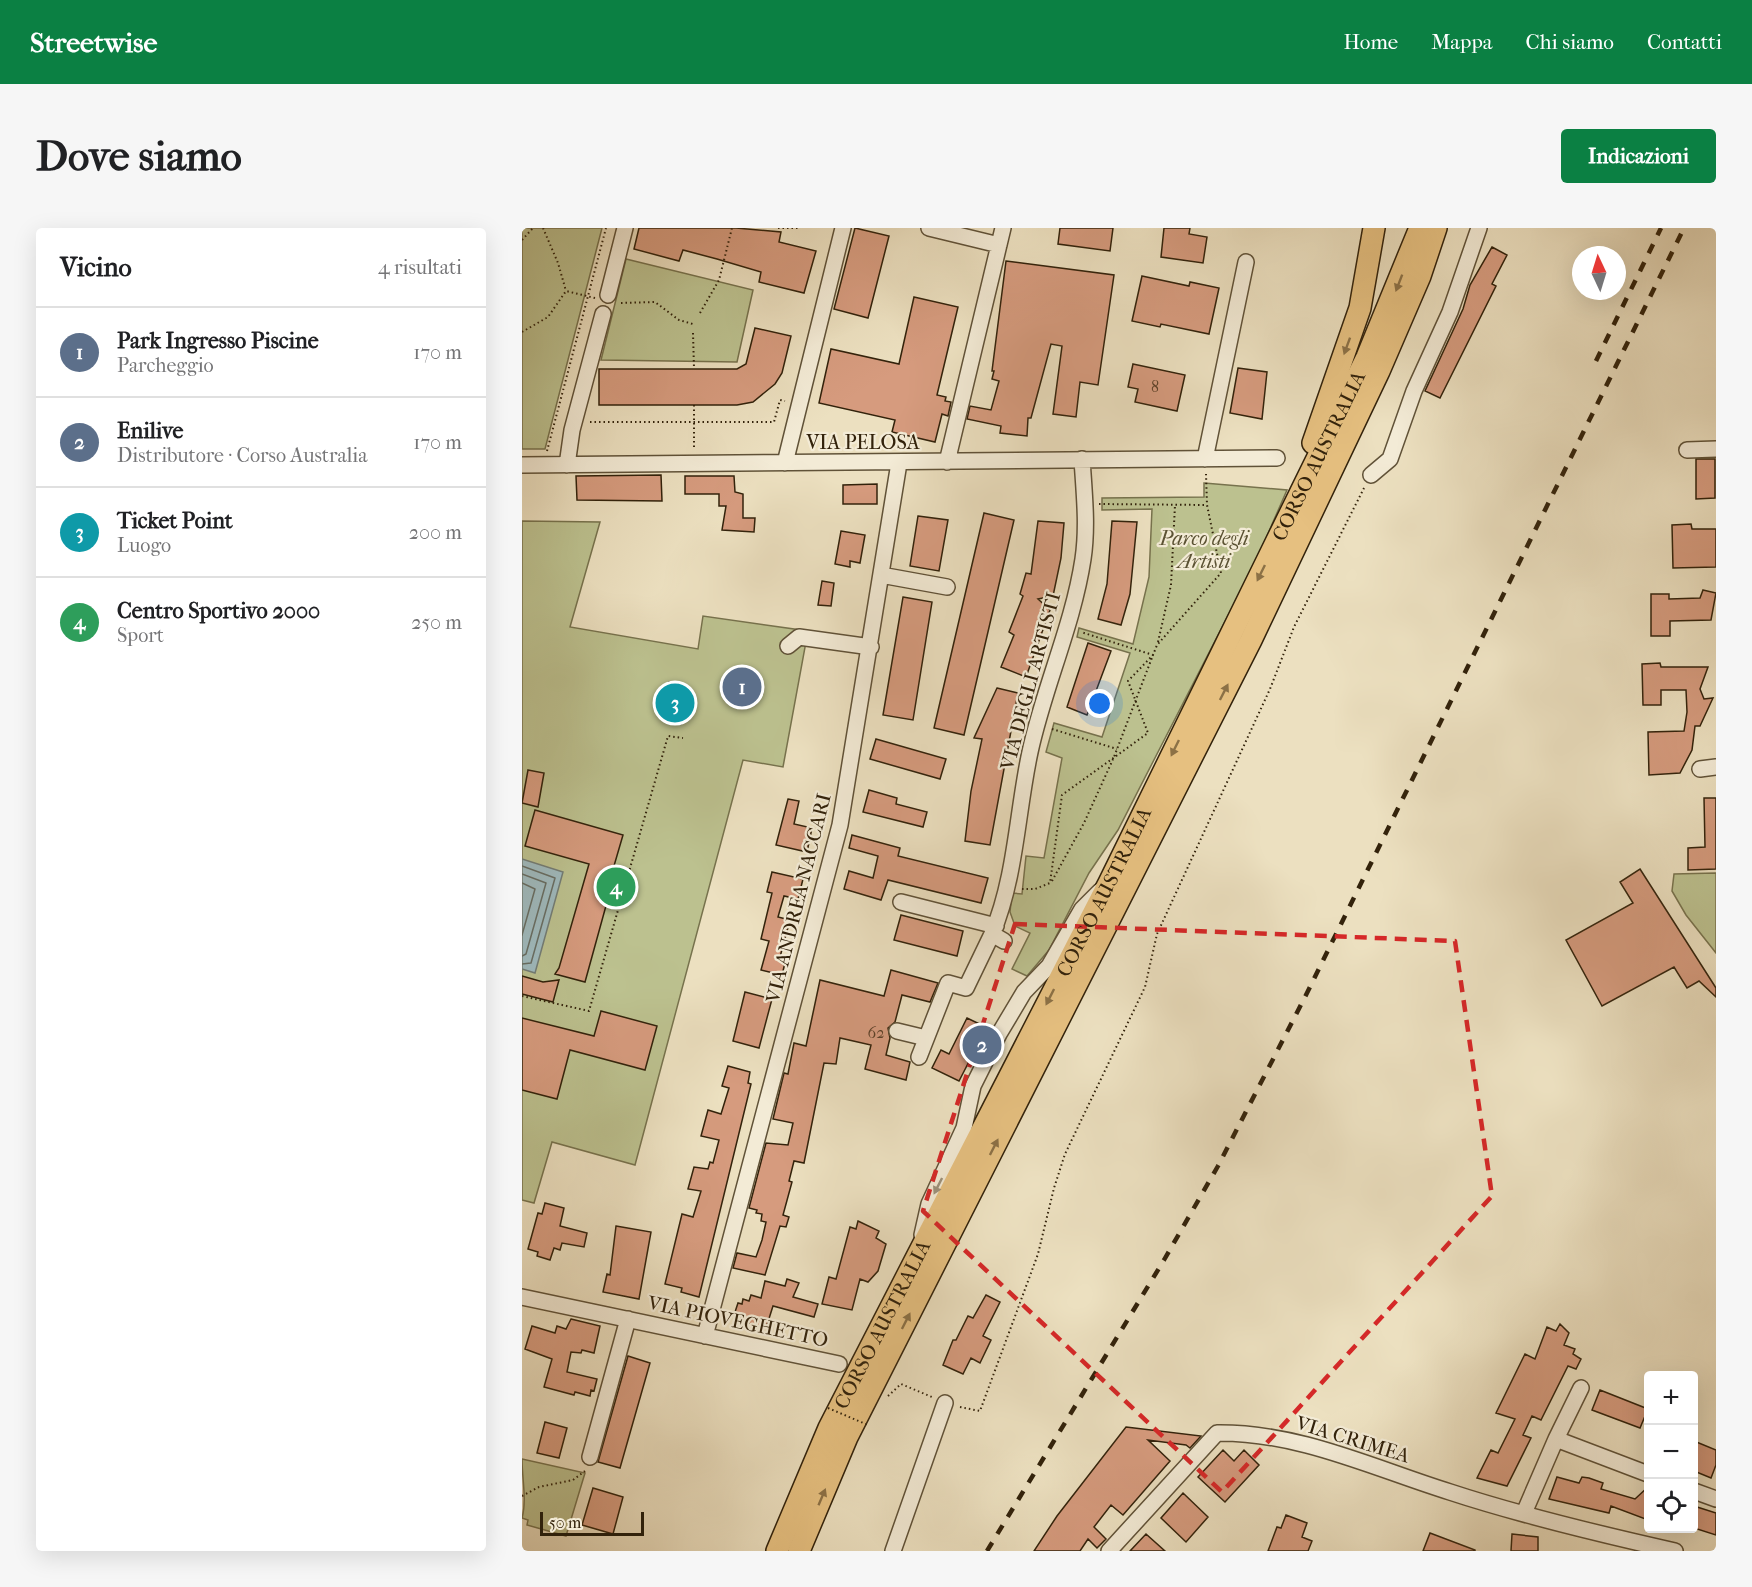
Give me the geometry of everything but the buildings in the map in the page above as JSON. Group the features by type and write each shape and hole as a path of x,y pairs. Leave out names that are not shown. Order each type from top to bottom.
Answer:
{"highway":[{"path":"1284,526 1360,308 1374,228"},
{"name":"CORSO AUSTRALIA","path":"777,1551 829,1428 1109,883 1367,357 1420,228"},
{"name":"CORSO AUSTRALIA","path":"799,1551 847,1437 1251,640 1379,371 1420,276 1436,228"},
{"path":"1420,276 1450,228"}],"street":[{"path":"606,298 625,228"},
{"path":"785,463 843,228"},
{"path":"929,228 999,245"},
{"path":"947,462 1003,228"},
{"path":"1371,475 1390,459 1414,391 1450,312 1479,228"},
{"path":"1205,459 1246,262"},
{"path":"567,465 570,439 603,314"},
{"path":"1687,450 1716,449"},
{"name":"VIA PELOSA","path":"522,465 1277,458"},
{"name":"VIA DEGLI ARTISTI","path":"926,1038 948,983 966,988 997,934 1008,887 1020,801 1036,724 1067,628 1083,559 1082,459"},
{"name":"VIA ANDREA NACCARI","path":"705,1336 840,825 882,575 898,463"},
{"path":"882,575 947,587"},
{"path":"788,646 799,637 870,647"},
{"path":"1700,769 1716,767"},
{"path":"917,1253 929,1204 964,1128 973,1086 999,1034 1024,992 1049,966 1082,909 1109,883"},
{"path":"901,902 997,934"},
{"path":"897,1031 926,1038 919,1058"},
{"name":"VIA PIOVEGHETTO","path":"522,1297 839,1364"},
{"name":"VIA PIOVEGHETTO","path":"590,1457 628,1319"},
{"path":"1524,1512 1581,1388"},
{"path":"893,1551 945,1403"},
{"name":"VIA CRIMEA","path":"1109,1551 1217,1433 1242,1432 1301,1441 1451,1493 1524,1512 1612,1544 1675,1551"},
{"path":"1556,1439 1644,1472"},
{"path":"1698,1492 1716,1499"}],"path":[{"path":"522,240 533,228"},
{"path":"543,228 558,263 566,291"},
{"path":"546,455 606,228"},
{"path":"700,314 719,280 732,228"},
{"path":"778,228 800,228"},
{"path":"566,291 589,296 655,303 679,320 693,324"},
{"path":"522,332 548,317 566,291"},
{"path":"693,333 693,368"},
{"path":"582,422 774,422 780,400 798,405"},
{"path":"694,405 694,455"},
{"path":"1157,645 1221,573 1207,505 1205,459"},
{"path":"901,1384 945,1403 980,1411 1038,1254 1054,1188 1065,1155 1144,987 1157,934 1270,689 1294,627 1371,475"},
{"path":"1084,502 1103,506 1207,505"},
{"path":"1022,889 1035,889 1050,883 1084,823 1136,703 1157,645 1171,585 1175,505"},
{"path":"1067,628 1153,655"},
{"path":"1050,883 1062,795 1148,733 1128,681 1153,655"},
{"path":"1052,729 1117,749"},
{"path":"522,996 589,1011 668,736 683,738"},
{"path":"828,1408 868,1425"},
{"path":"522,1497 540,1487 573,1480 586,1471 590,1457"}],"highlighted area":[{"path":"1015,924 1455,941 1492,1196 1222,1492 923,1211"}],"green space":[{"path":"522,228 602,228 545,449 522,449"},
{"path":"626,259 753,290 737,362 601,360"},
{"name":"Parco degli Artisti","path":"1204,483 1287,490 1256,561 1118,830 1089,873 1049,950 1027,976 1012,969 1030,933 1015,926 1010,912 1012,893 1022,894 1026,856 1044,858 1062,758 1046,752 1054,723 1102,737 1130,653 1077,637 1079,628 1133,644 1149,577 1152,509 1102,510 1102,498 1204,497"},
{"path":"522,521 600,522 570,627 698,649 703,616 808,631 783,767 743,760 635,1165 552,1142 534,1203 522,1200"},
{"path":"1716,873 1716,953 1686,915 1672,891 1674,874"},
{"path":"522,1459 585,1473 566,1536 527,1525 528,1520 522,1518 524,1497"}],"water":[{"path":"522,859 563,872 535,973 522,969"}],"railway":[{"path":"1596,361 1661,228"},
{"path":"987,1551 1164,1260 1218,1166 1306,995 1684,228"}],"place":[{"name":"Park Ingresso Piscine","path":"742,687"},
{"name":"Ticket Point","path":"675,703"},
{"name":"Centro Sportivo 2000","path":"616,887"},
{"name":"Enilive","path":"982,1045"}]}
